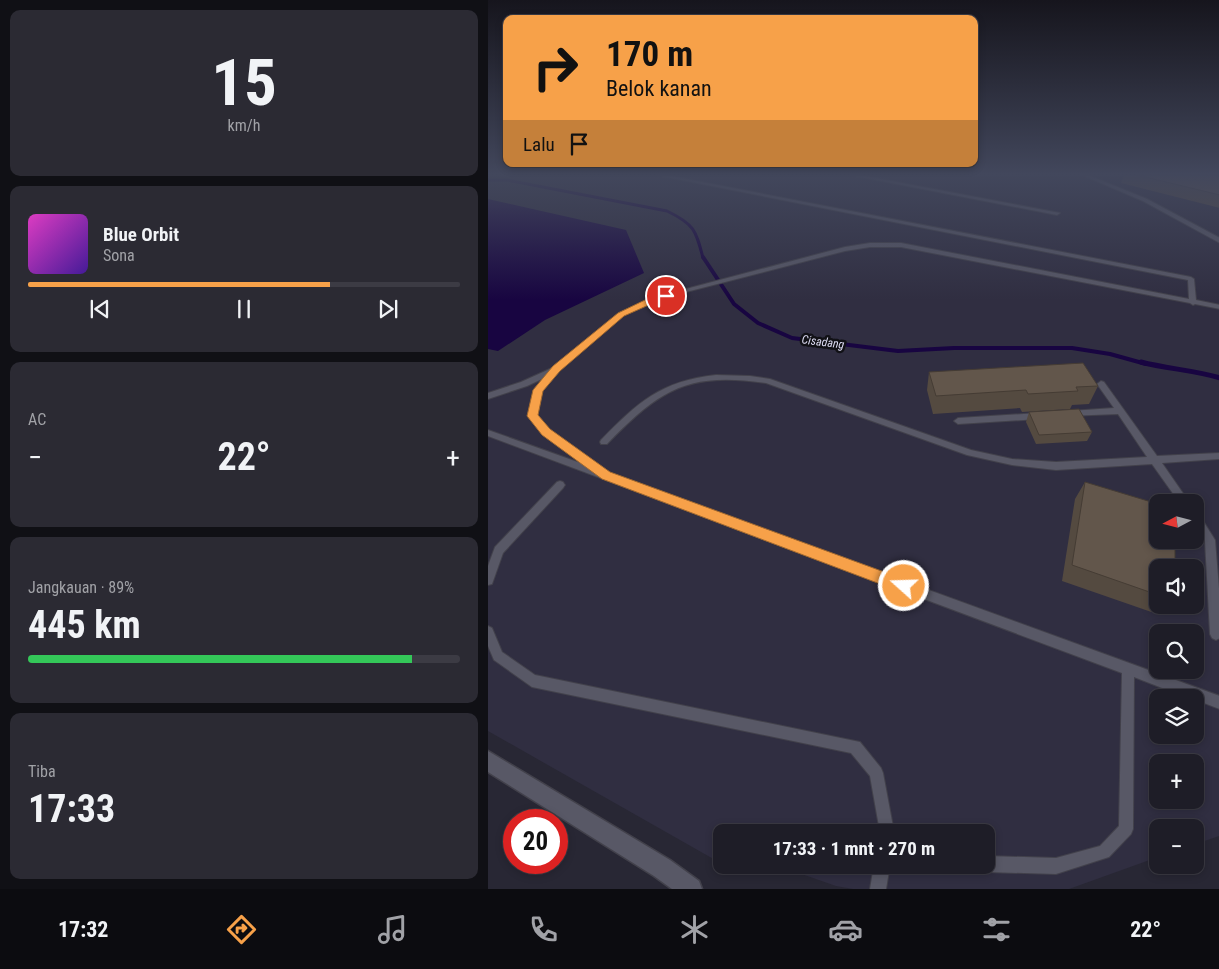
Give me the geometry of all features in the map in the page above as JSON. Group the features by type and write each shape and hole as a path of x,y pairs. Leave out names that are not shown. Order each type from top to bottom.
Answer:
{"street":[{"path":"488,761 662,868 691,889"}],"lane":[{"path":"871,216 1192,279 1193,303"},
{"path":"1175,216 1220,241"},
{"path":"606,475 546,432 533,416 538,390 556,368 621,314 648,302 684,291 845,249 870,245 901,245 1220,307"},
{"path":"488,396 524,384 556,368"},
{"path":"604,442 640,406 667,390 702,377 735,376 767,381 970,453 1012,462 1056,466 1220,456"},
{"path":"1101,384 1178,494"},
{"path":"1062,414 1119,411"},
{"path":"958,421 1053,415"},
{"path":"488,433 1220,703"},
{"path":"488,580 499,550 560,485"},
{"path":"1204,531 1210,540 1216,634"},
{"path":"488,632 498,656 532,680 854,747 876,773 886,824"},
{"path":"995,864 1056,866 1104,852 1126,829 1128,669"},
{"path":"878,889 880,874"}],"shaded area":[{"path":"488,216 1219,216 1219,836 1204,841 1204,819 1149,819 1149,860 1069,889 853,889 836,886 802,874 995,874 995,824 713,824 713,859 488,731"},
{"path":"488,216 566,216 626,230 644,273 545,320 498,351 488,349"}],"building":[{"path":"1083,363 1098,386 1076,387 1078,391 1028,394 1026,390 936,396 929,372"},
{"path":"1079,409 1092,432 1039,435 1029,412"},
{"path":"1085,482 1149,501 1149,549 1175,549 1175,559 1149,559 1149,592 1072,565"}],"waterway":[{"name":"Cisadang","path":"677,216 693,229 703,258"},
{"name":"Cisadang","path":"703,257 734,304 758,323 792,338 898,351 954,348 1072,348 1110,354 1146,364"},
{"name":"Cisadang","path":"1141,362 1220,378"}],"route":[{"path":"666,296 621,314 556,368 538,390 533,416 546,432 606,475 904,586"}]}
